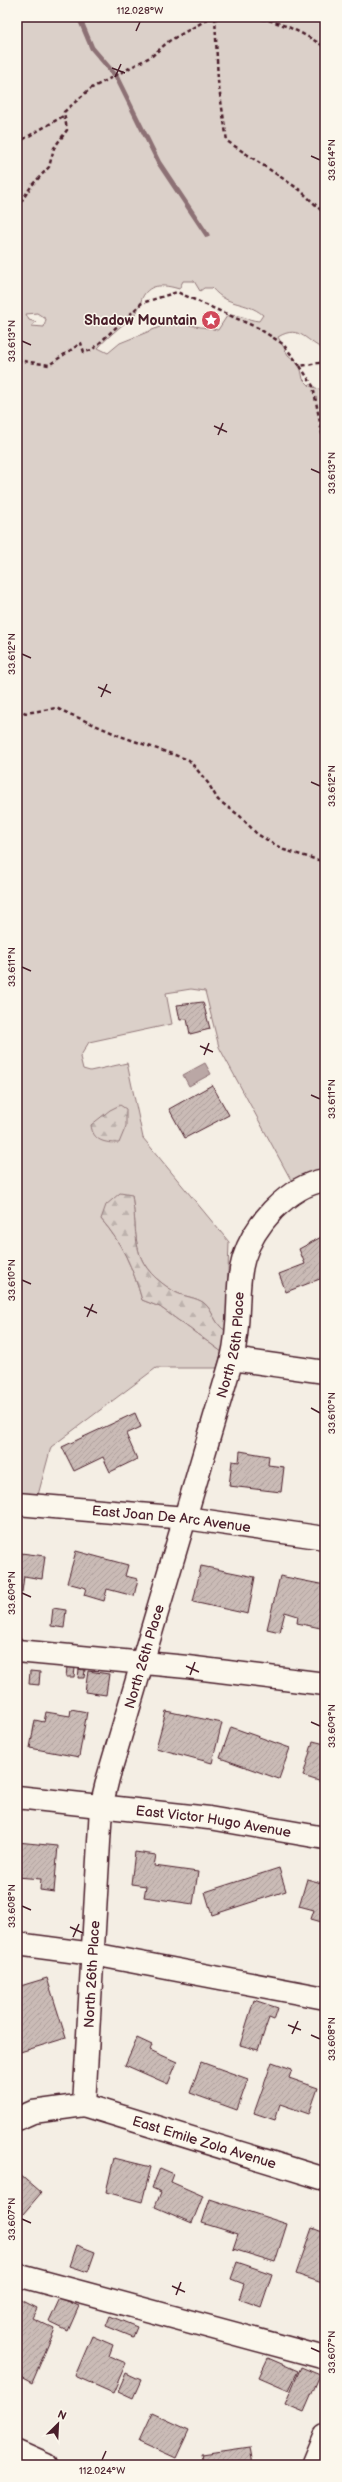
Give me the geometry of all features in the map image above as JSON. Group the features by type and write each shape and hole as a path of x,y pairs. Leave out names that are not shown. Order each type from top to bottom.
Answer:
{"street":[{"name":"North 26th Place","path":"84,2105 94,1954 101,1807 108,1778 143,1664 232,1359 238,1334 238,1281 241,1263 248,1244 256,1230 284,1199 322,1180"},
{"path":"232,1359 325,1372"},
{"name":"East Joan De Arc Avenue","path":"17,1504 186,1518 325,1538"},
{"path":"17,1651 187,1667 325,1684"},
{"name":"East Victor Hugo Avenue","path":"17,1796 101,1807 209,1818 325,1838"},
{"path":"17,1944 94,1954 325,1998"},
{"path":"17,2119 33,2112 84,2105"},
{"name":"East Emile Zola Avenue","path":"84,2105 325,2179"},
{"path":"17,2275 325,2358"},
{"path":"312,2465 325,2436"},
{"path":"17,2452 46,2465"}],"path":[{"path":"17,208 32,185 49,167 54,148 67,130 64,112 90,88 152,56 170,41 213,17 218,81 227,141 300,190 325,214"},
{"path":"248,17 262,17 307,36 325,47"},
{"path":"17,143 65,115"},
{"path":"17,360 48,365 81,343 84,352 92,350 142,302 177,292 258,328 283,344 313,386 325,449"},
{"path":"300,366 325,362"},
{"path":"17,709 26,713 56,708 120,736 189,760 208,783 218,800 240,816 257,834 284,850 325,862"},
{"path":"17,784 17,794"}],"green space":[{"path":"17,17 325,17 325,349 298,333 286,333 278,337 288,355 300,365 303,379 310,386 325,391 325,1169 312,1171 291,1180 219,1047 205,991 191,989 166,993 172,1024 89,1042 80,1057 83,1069 90,1071 127,1063 143,1138 229,1242 226,1331 219,1325 210,1309 204,1303 197,1299 175,1292 149,1271 138,1250 132,1195 101,1219 115,1237 126,1256 135,1277 142,1300 160,1307 222,1352 217,1368 156,1368 51,1447 38,1495 17,1493","holes":["183,281 194,281 200,291 204,288 212,288 225,299 250,307 263,315 259,321 235,315 227,316 218,330 183,323 189,317 182,318 120,343 108,353 98,348 135,314 147,291 156,286 167,286 179,289","37,313 46,319 44,327 31,326 36,322 29,320 26,314"]},
{"path":"120,1105 126,1109 126,1126 119,1143 104,1142 100,1140 94,1135 91,1125 110,1110"},
{"path":"120,1193 132,1195 138,1250 149,1271 175,1292 197,1299 210,1309 216,1321 226,1331 222,1352 160,1307 142,1300 135,1277 126,1256 115,1237 101,1219 106,1205"}],"shaded area":[{"path":"205,1063 211,1074 189,1086 183,1075"}],"building":[{"path":"203,1002 210,1029 190,1034 187,1019 180,1020 177,1005"},
{"path":"212,1085 229,1115 185,1138 169,1109"},
{"path":"325,1235 325,1277 286,1292 279,1274 305,1264 299,1249"},
{"path":"135,1413 141,1427 126,1434 137,1459 110,1472 103,1457 74,1471 62,1447"},
{"path":"240,1451 269,1456 268,1465 284,1467 281,1492 229,1486 232,1461 239,1462"},
{"path":"76,1551 128,1565 125,1576 138,1579 134,1596 107,1589 104,1601 84,1595 86,1588 67,1583"},
{"path":"21,1553 45,1556 42,1579 24,1576 22,1592 17,1591 17,1554"},
{"path":"201,1566 255,1577 248,1614 193,1602"},
{"path":"280,1576 325,1585 320,1607 325,1609 325,1629 297,1623 298,1616 285,1612 280,1632 267,1629"},
{"path":"53,1608 66,1610 64,1628 51,1626"},
{"path":"67,1667 75,1668 74,1677 66,1677"},
{"path":"79,1669 85,1670 84,1678 78,1678"},
{"path":"30,1671 40,1672 39,1685 29,1684"},
{"path":"88,1671 109,1674 106,1695 85,1692"},
{"path":"71,1709 87,1712 79,1757 30,1748 35,1720 44,1722 46,1712 70,1716"},
{"path":"166,1711 222,1723 212,1763 156,1748"},
{"path":"231,1727 290,1748 279,1779 220,1758"},
{"path":"313,1741 325,1744 325,1783 303,1776"},
{"path":"17,1842 58,1846 54,1892 40,1890 41,1879 17,1877"},
{"path":"135,1852 156,1855 154,1866 198,1872 193,1904 144,1897 146,1886 131,1884"},
{"path":"279,1868 286,1891 212,1915 205,1892"},
{"path":"307,1879 325,1884 325,1923 311,1919 314,1910 299,1906"},
{"path":"47,1978 66,2038 17,2053 17,1987"},
{"path":"254,2000 278,2008 274,2020 269,2018 258,2050 240,2045"},
{"path":"137,2038 152,2045 150,2050 177,2062 168,2084 125,2065"},
{"path":"201,2062 248,2079 237,2110 190,2093"},
{"path":"272,2062 292,2069 289,2078 318,2088 309,2114 280,2104 275,2120 254,2113"},
{"path":"114,2158 151,2167 142,2202 106,2192"},
{"path":"160,2168 174,2174 171,2182 203,2196 192,2223 155,2207 161,2192 152,2188"},
{"path":"19,2174 41,2193 17,2221 17,2176"},
{"path":"210,2199 287,2224 275,2262 233,2249 238,2234 202,2223"},
{"path":"312,2228 325,2233 325,2284 296,2274"},
{"path":"77,2245 95,2252 88,2272 70,2266"},
{"path":"237,2262 272,2274 261,2307 239,2299 244,2284 231,2279"},
{"path":"60,2298 79,2306 68,2331 49,2322"},
{"path":"19,2299 37,2308 32,2318 55,2329 32,2383 17,2375"},
{"path":"110,2316 137,2327 133,2337 106,2326"},
{"path":"92,2336 113,2345 109,2356 126,2363 113,2393 75,2376"},
{"path":"268,2358 298,2371 289,2390 259,2377"},
{"path":"301,2367 320,2375 304,2412 285,2404"},
{"path":"126,2373 141,2380 133,2398 118,2391"},
{"path":"152,2413 189,2430 176,2458 139,2441"},
{"path":"250,2447 253,2465 204,2465 202,2454"}],"waterway":[{"path":"79,17 92,48 116,76 159,163 207,235"}],"place":[{"name":"Shadow Mountain","path":"211,320"}]}
